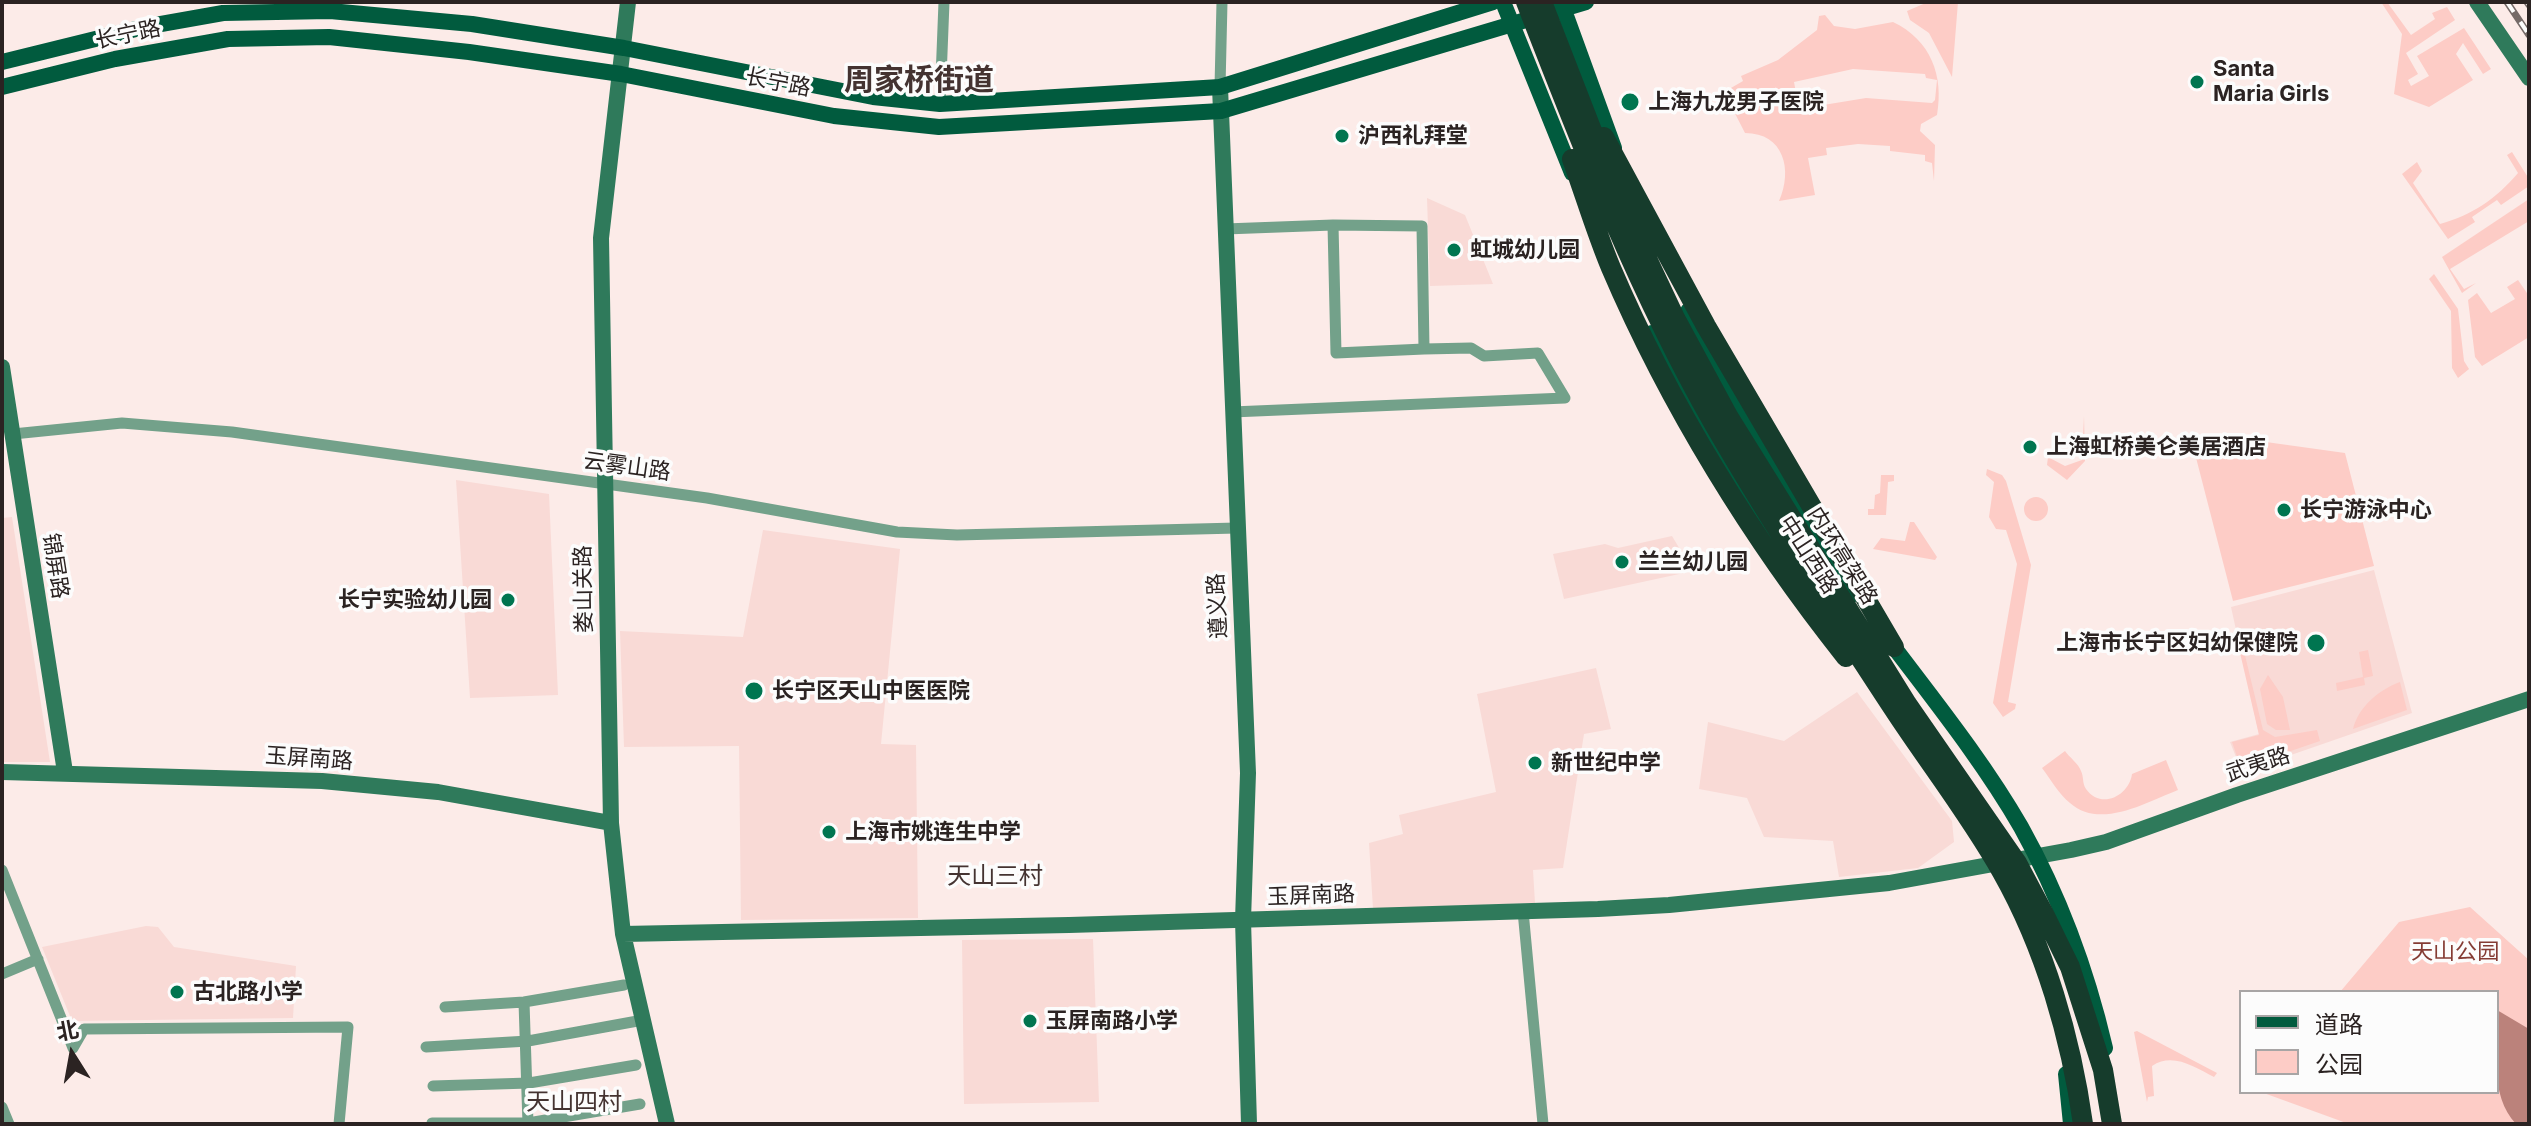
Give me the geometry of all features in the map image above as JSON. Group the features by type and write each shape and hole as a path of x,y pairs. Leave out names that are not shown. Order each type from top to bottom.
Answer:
{"highway":[{"path":"1525,2 1551,99 1611,267 1707,453 1793,589 1856,669"},
{"name":"内环高架路","path":"1525,2 1603,201 1661,325 1708,412 1815,588 1983,840 2026,918 2055,999 2078,1085 2083,1124"},
{"name":"内环高架路","path":"1542,2 1617,195 1675,318 1728,416 1907,704 2017,863 2044,914 2075,982 2103,1070 2112,1124"},
{"path":"1579,96 1631,181 1706,326 1894,647"}],"main road":[{"name":"长宁路","path":"2,62 144,27 238,12 330,11 472,24 624,48 873,97 940,104 1220,87 1493,2"},
{"name":"中山西路","path":"1503,2 1566,161 1653,336 1744,496 1856,669 1998,864 2025,924 2050,997 2065,1062 2071,1124"},
{"name":"长宁路","path":"2,87 154,51 228,39 329,37 469,52 621,74 834,116 939,127 1221,111 1512,25 1562,6 1586,2"},
{"path":"1562,6 1624,173 1708,356 1836,570 2013,816 2036,857 2089,979 2120,1124"}],"street":[{"name":"娄山关路","path":"628,2 601,238 611,823 623,934 667,1124"},
{"path":"940,104 944,2"},
{"path":"1220,87 1222,2"},
{"path":"2477,2 2529,78"},
{"name":"遵义路","path":"1220,87 1248,773 1243,920 1249,1124"},
{"path":"1232,412 1565,398 1538,353 1484,356 1471,348 1336,353 1333,225"},
{"path":"1225,229 1422,226 1424,349"},
{"name":"锦屏路","path":"2,367 65,772"},
{"name":"云雾山路","path":"13,434 53,427 122,423 187,427 707,498 897,532 957,535 1237,528"},
{"name":"武夷路","path":"1998,864 2106,842 2237,795 2529,699"},
{"name":"玉屏南路","path":"2,772 322,781 423,790 611,823"},
{"name":"玉屏南路","path":"623,934 1243,920 1669,905 1889,883 1998,864"},
{"path":"2,870 73,1048 84,1029 348,1027 339,1124"},
{"path":"1523,911 1543,1124"},
{"path":"2,974 38,959"},
{"path":"445,1007 524,1002 624,985"},
{"path":"524,1002 528,1041 528,1124"},
{"path":"426,1047 528,1041 643,1020"},
{"path":"433,1086 529,1083 636,1065"},
{"path":"432,1123 528,1124 640,1104"},
{"path":"2,1107 9,1124"}],"shaded area":[{"name":"虹城幼儿园","path":"1427,198 1465,215 1493,284 1430,286"},
{"name":"长宁实验幼儿园","path":"456,480 549,494 558,695 470,698"},
{"path":"12,517 50,762 2,762 2,518"},
{"path":"763,530 900,549 881,744 916,745 918,918 741,920 739,746 624,747 620,631 743,637"},
{"name":"兰兰幼儿园","path":"1672,536 1693,571 1564,599 1553,554 1605,544 1618,548"},
{"name":"上海市长宁区妇幼保健院","path":"2374,570 2412,713 2242,772 2230,742 2259,734 2231,607"},
{"name":"新世纪中学","path":"1596,668 1611,729 1584,734 1563,868 1533,870 1535,903 1373,909 1369,843 1403,834 1399,815 1496,792 1477,694"},
{"path":"1857,692 1952,821 1954,842 1918,868 1839,877 1833,841 1764,837 1747,798 1699,789 1708,722 1784,741"},
{"name":"古北路小学","path":"146,926 158,927 174,947 296,966 293,1018 72,1021 42,947"},
{"name":"玉屏南路小学","path":"1093,939 1099,1102 964,1104 962,940"},
{"path":"2499,1011 2529,1029 2529,1124 2516,1124 2499,1088"}],"green space":[{"path":"1928,2 1958,2 1952,77 1929,33 1910,20 1907,11"},
{"path":"2381,2 2387,2 2411,35 2435,19 2432,13 2447,7 2455,20 2406,53 2418,74 2408,80 2411,86 2429,76 2417,56 2464,28 2491,69 2483,74 2463,43 2456,54 2473,80 2429,107 2394,94 2402,34"},
{"path":"1825,15 1834,26 1855,29 1893,22 1917,39 1925,49 1936,73 1938,87 1939,101 1937,115 1921,124 1920,131 1935,145 1934,181 1932,163 1925,161 1925,155 1890,151 1890,146 1858,144 1826,148 1827,155 1808,158 1815,195 1779,201 1785,177 1782,155 1769,139 1745,133 1724,92 1743,81 1741,76 1778,60 1817,30 1819,16","holes":["1853,69 1925,74 1926,78 1937,80 1932,103 1866,98 1799,109 1794,82"]},
{"path":"2512,152 2529,179 2529,186 2501,205 2497,200 2472,217 2475,222 2448,239 2402,174 2417,162 2422,171 2413,183 2440,224 2473,211 2510,182 2518,173 2507,155"},
{"path":"2529,199 2529,221 2450,269 2464,289 2476,283 2462,293 2442,257"},
{"path":"2434,274 2458,309 2464,361 2469,369 2458,378 2452,368 2451,311 2429,279"},
{"path":"2518,280 2529,296 2529,337 2482,366 2475,357 2468,300 2477,293 2491,313 2515,299 2507,287"},
{"path":"2084,416 2085,461 2067,480 2047,465 2048,457 2065,466 2082,460"},
{"name":"长宁游泳中心","path":"2230,437 2345,453 2374,566 2233,601 2193,446"},
{"path":"1987,469 2002,475 2006,481 2031,565 2008,702 2016,704 2015,709 2003,717 1993,703 2017,564 2006,530 1996,529 1989,517 1994,482 1986,475"},
{"path":"1881,475 1894,475 1894,481 1888,482 1886,515 1868,515 1868,509 1874,509 1875,495 1880,493"},
{"path":"2036,497 2047,504 2048,509 2041,520 2036,521 2025,514 2024,509 2031,498"},
{"path":"1910,522 1914,522 1937,557 1935,560 1873,549 1881,538 1905,541"},
{"path":"2242,643 2263,730 2275,737 2317,730 2320,741 2241,768 2232,742 2259,735 2238,644"},
{"path":"2368,650 2373,676 2364,678 2365,685 2337,691 2336,683 2363,677 2359,652"},
{"path":"2268,675 2283,697 2290,730 2276,730 2267,724 2260,689"},
{"path":"2400,682 2407,710 2353,729 2360,713 2371,700"},
{"path":"2065,751 2080,768 2086,789 2099,799 2114,798 2126,789 2132,774 2166,760 2178,790 2124,811 2095,814 2082,811 2062,795 2042,768"},
{"name":"天山公园","path":"2470,907 2529,960 2529,1124 2349,1124 2266,1094 2499,1094 2499,990 2342,990 2399,922"},
{"path":"2134,1032 2217,1073 2214,1077 2183,1062 2160,1062 2152,1066 2154,1096 2148,1097 2147,1102"}],"railway":[{"path":"2507,2 2529,35"}],"place":[{"name":"Santa Maria Girls","path":"2197,82"},
{"name":"上海九龙男子医院","path":"1630,102"},
{"name":"沪西礼拜堂","path":"1342,136"},
{"name":"虹城幼儿园","path":"1454,250"},
{"name":"上海虹桥美仑美居酒店","path":"2030,447"},
{"name":"长宁游泳中心","path":"2284,510"},
{"name":"兰兰幼儿园","path":"1622,562"},
{"name":"长宁实验幼儿园","path":"508,600"},
{"name":"上海市长宁区妇幼保健院","path":"2316,643"},
{"name":"长宁区天山中医医院","path":"754,691"},
{"name":"新世纪中学","path":"1535,763"},
{"name":"上海市姚连生中学","path":"829,832"},
{"name":"古北路小学","path":"177,992"},
{"name":"玉屏南路小学","path":"1030,1021"}],"district":[{"name":"周家桥街道","path":"919,81"},
{"name":"天山三村","path":"995,877"},
{"name":"天山四村","path":"574,1103"}]}
